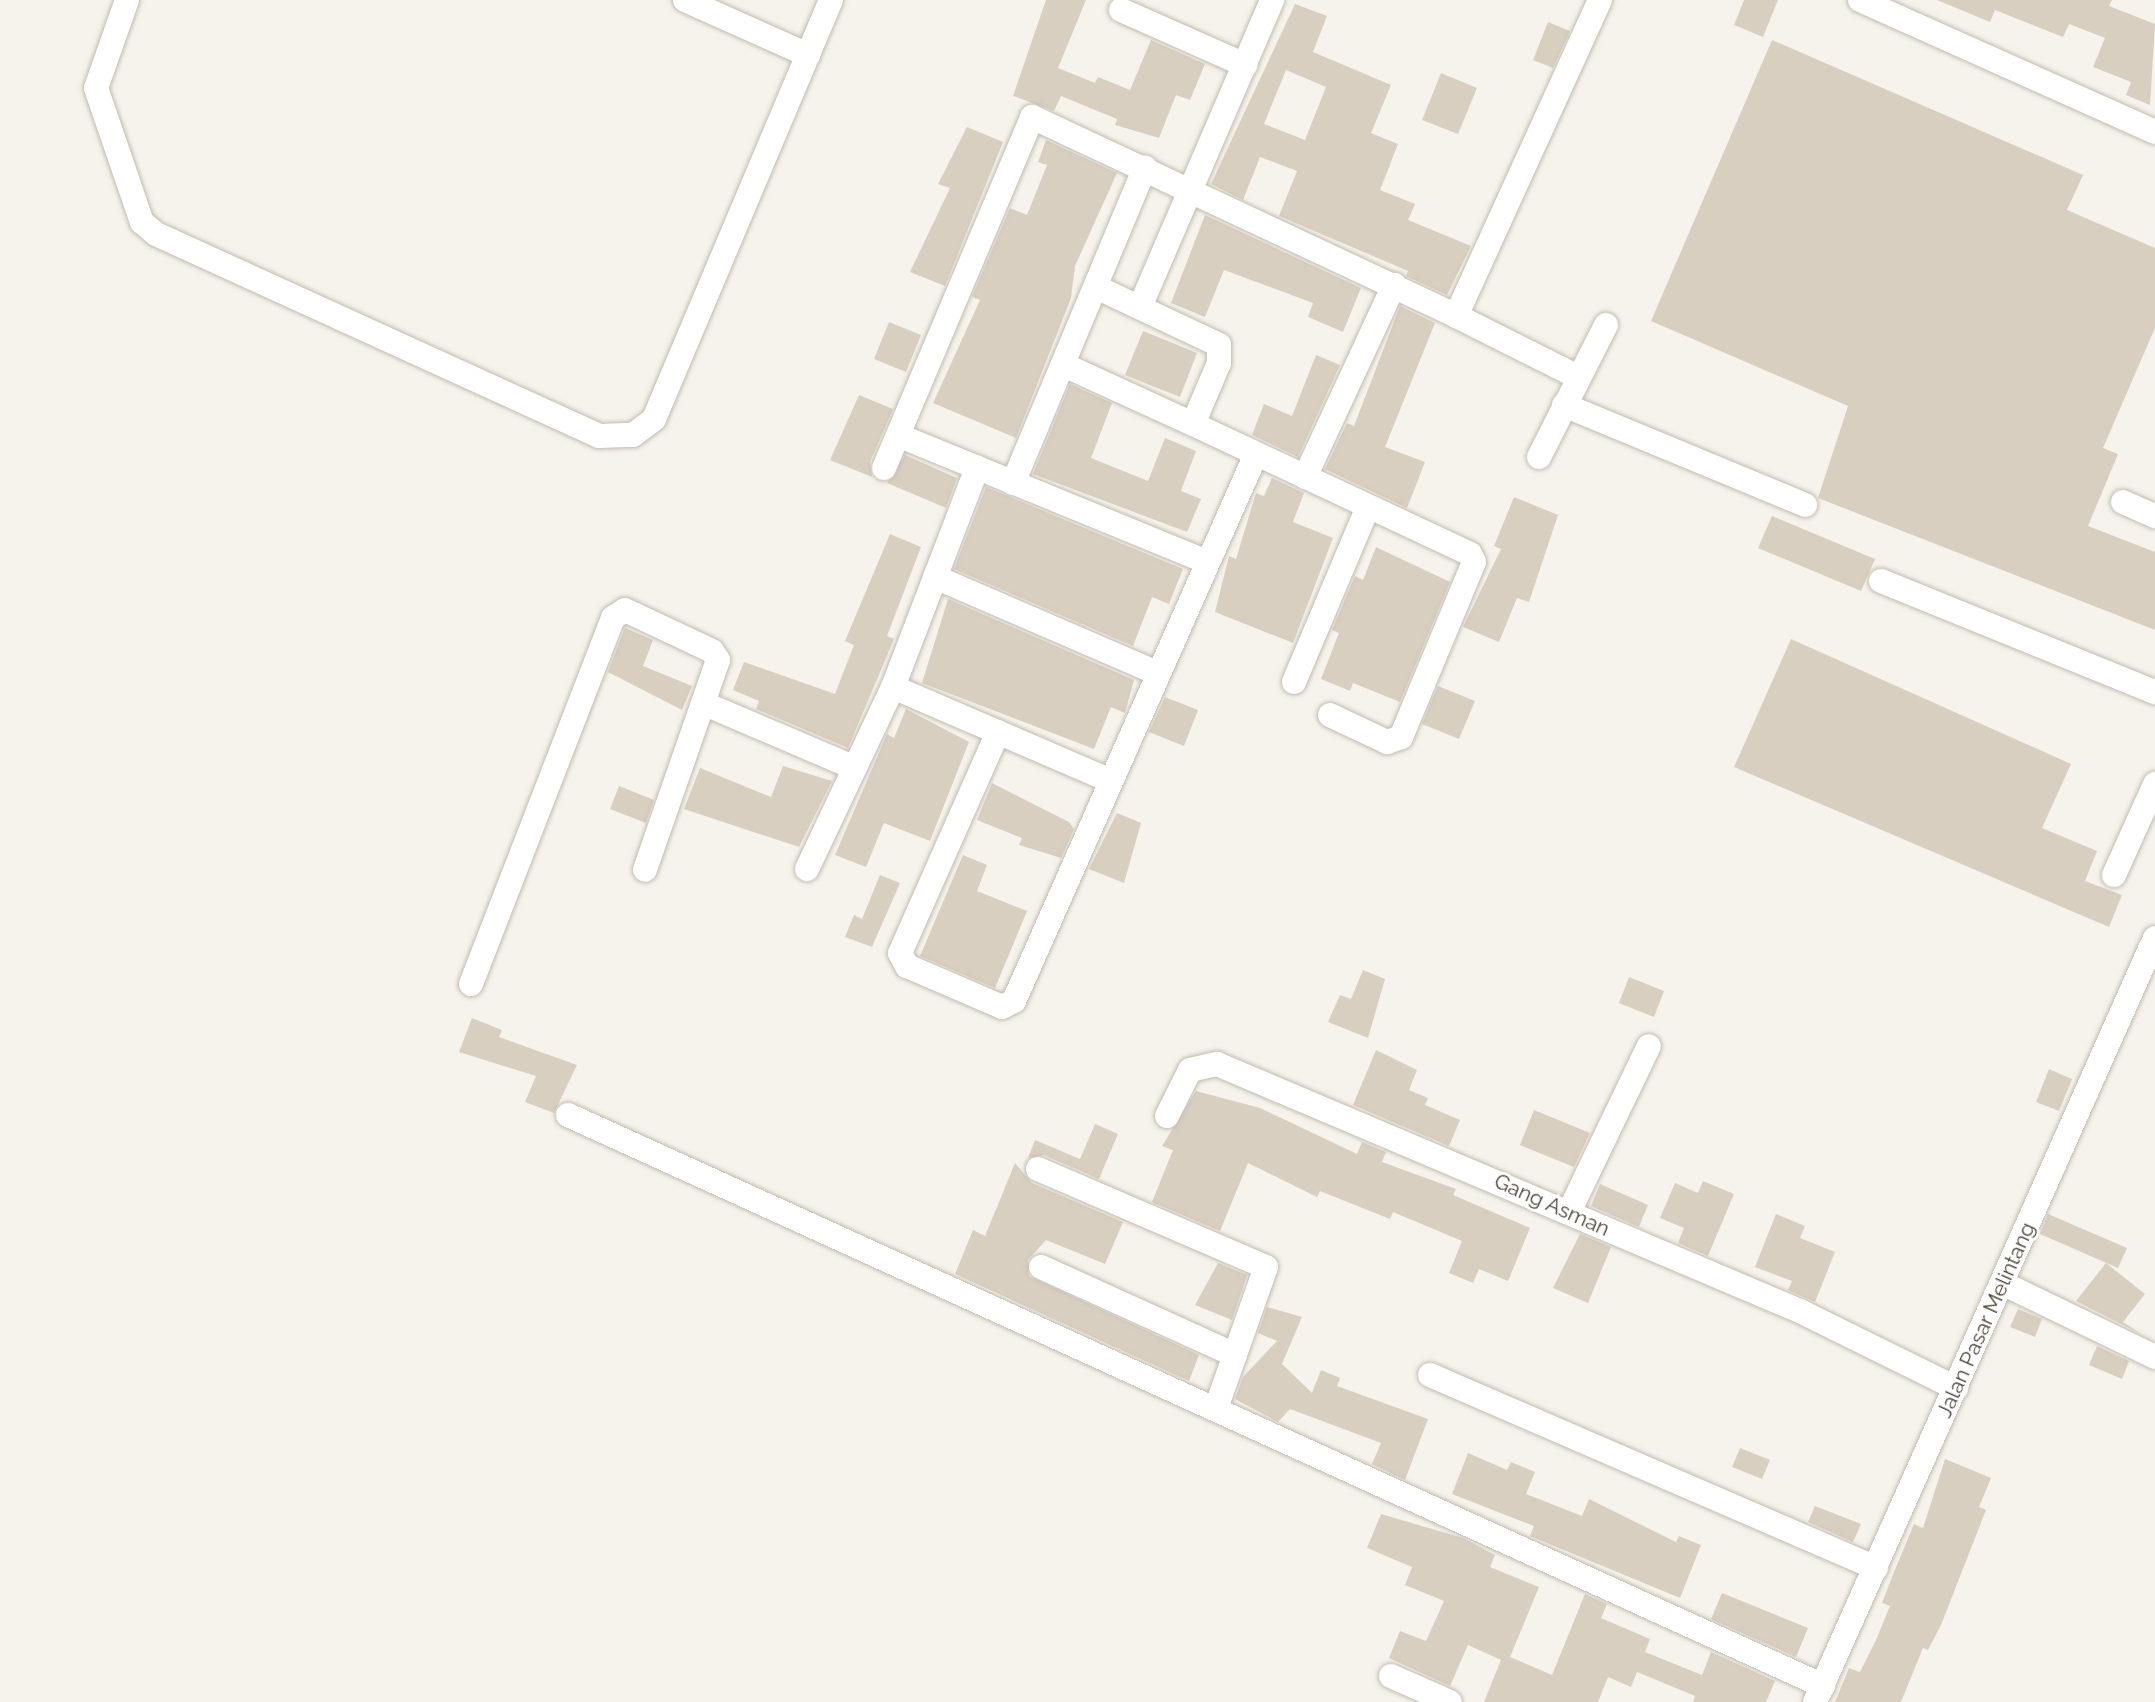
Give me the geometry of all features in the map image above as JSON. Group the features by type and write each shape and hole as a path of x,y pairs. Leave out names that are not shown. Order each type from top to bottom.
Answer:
{"street":[{"path":"127,0 96,88 142,222 156,234 599,436 633,435 654,419 831,0"},
{"path":"685,0 807,55"},
{"path":"1140,307 1272,0"},
{"path":"1456,316 1600,0"},
{"path":"1860,0 2155,132"},
{"path":"1121,10 1245,65"},
{"path":"884,468 900,436 1029,119 1041,118 1394,285 1578,377"},
{"path":"1013,482 1145,167"},
{"path":"1305,477 1394,285"},
{"path":"1096,287 1219,345 1219,363 1193,424"},
{"path":"1539,457 1563,405 1606,325"},
{"path":"1064,365 1470,554 1475,572 1401,737 1387,741 1331,715"},
{"path":"1563,405 1805,505"},
{"path":"900,436 1207,562"},
{"path":"998,732 900,953 907,966 993,1004 1014,1001 1109,780 1256,454"},
{"path":"807,869 893,687 977,468"},
{"path":"2123,502 2155,516"},
{"path":"1294,682 1367,507"},
{"path":"936,577 1157,673"},
{"path":"1881,581 2155,692"},
{"path":"471,984 616,613 625,610 716,654 705,704 645,870"},
{"path":"893,687 1109,780"},
{"path":"705,704 855,768"},
{"path":"2114,875 2155,785"},
{"name":"Jalan Pasar Melintang","path":"1819,1694 2155,938"},
{"path":"1569,1213 1649,1046"},
{"name":"Gang Asman","path":"1167,1116 1192,1068 1217,1064 1802,1312 1956,1388"},
{"path":"568,1115 1216,1408 1819,1694"},
{"path":"1038,1169 1264,1264 1267,1273 1216,1408"},
{"path":"1041,1267 1235,1355"},
{"path":"2003,1283 2155,1357"},
{"path":"1430,1375 1876,1568"},
{"path":"1391,1676 1450,1702"}],"building":[{"path":"1046,0 1086,0 1058,68 1095,83 1098,77 1130,90 1151,40 1205,64 1190,100 1176,95 1159,138 1115,125 1117,119 1061,96 1054,111 1013,96"},
{"path":"1744,0 1778,0 1763,37 1734,25"},
{"path":"1937,0 2112,0 2109,6 2155,24 2150,105 2126,95 2131,82 2093,67 2105,38 2069,24 2063,37 1995,10 1990,22"},
{"path":"1295,4 1327,16 1313,52 1391,85 1371,133 1398,144 1380,190 1415,204 1408,220 1471,246 1447,295 1406,276 1408,271 1279,216 1297,171 1260,157 1243,200 1211,184","holes":["1286,70 1326,87 1305,140 1264,124"]},
{"path":"1548,22 1570,31 1553,68 1533,60"},
{"path":"1772,40 2083,175 2067,210 2155,248 2155,328 2103,448 2118,454 2088,526 2155,552 2155,630 1818,498 1848,406 1651,321"},
{"path":"1441,73 1477,88 1458,134 1422,120"},
{"path":"967,127 1003,142 945,286 910,272 950,188 938,184"},
{"path":"1046,140 1117,173 1075,266 1071,298 1016,438 933,403 980,300 972,297 1010,208 1027,215 1047,165 1038,162"},
{"path":"1205,215 1361,288 1343,332 1308,317 1313,303 1224,270 1205,317 1171,303"},
{"path":"1400,306 1435,323 1385,447 1425,462 1407,508 1325,469 1347,423 1354,426"},
{"path":"889,322 921,335 906,372 874,359"},
{"path":"1143,331 1197,353 1180,397 1125,375"},
{"path":"1316,355 1340,365 1298,457 1252,435 1264,404 1292,416"},
{"path":"1070,384 1112,403 1091,458 1148,481 1165,438 1196,451 1181,491 1201,499 1187,532 1033,474"},
{"path":"859,395 893,409 870,462 872,477 830,460"},
{"path":"905,455 957,478 946,508 887,483"},
{"path":"1272,478 1304,493 1293,522 1333,538 1293,643 1215,612 1229,556 1236,559 1256,493 1264,496"},
{"path":"986,487 1183,569 1169,604 1152,597 1133,646 954,569"},
{"path":"1514,497 1558,515 1529,602 1517,598 1499,642 1463,627 1501,549 1494,546"},
{"path":"1772,516 1875,559 1861,591 1758,548"},
{"path":"890,534 921,547 887,636 894,639 848,748 756,709 759,701 733,690 744,662 835,694 854,645 845,641"},
{"path":"1376,547 1450,582 1400,702 1353,683 1350,691 1321,679 1339,633 1332,630 1355,576 1363,580"},
{"path":"948,599 1134,680 1125,713 1111,707 1094,749 922,683"},
{"path":"625,628 653,640 643,666 692,686 682,710 608,672"},
{"path":"1791,639 2071,764 2042,828 2097,851 2085,881 2122,895 2109,927 1734,767"},
{"path":"1438,686 1475,701 1459,739 1422,724"},
{"path":"1165,697 1198,710 1184,746 1149,732"},
{"path":"906,709 969,742 930,841 884,823 866,867 835,855 887,734 894,738"},
{"path":"783,766 832,781 799,847 684,809 700,768 771,797"},
{"path":"992,783 1069,822 1074,829 1061,858 1019,845 1022,838 977,820"},
{"path":"619,786 654,800 646,823 610,809"},
{"path":"1117,813 1141,823 1124,883 1089,869"},
{"path":"963,855 987,865 977,891 1027,911 995,988 920,956"},
{"path":"880,875 900,883 872,947 845,937 854,915 862,919"},
{"path":"1363,970 1385,979 1368,1038 1328,1022 1340,995 1351,999"},
{"path":"1629,977 1664,991 1654,1017 1619,1003"},
{"path":"472,1018 502,1030 499,1037 577,1065 554,1113 525,1102 536,1076 459,1052"},
{"path":"1376,1050 1417,1070 1409,1090 1428,1098 1425,1105 1460,1120 1449,1146 1353,1105"},
{"path":"2049,1069 2072,1079 2059,1111 2036,1102"},
{"path":"1196,1091 1260,1108 1357,1154 1362,1142 1386,1152 1382,1162 1456,1189 1453,1195 1530,1228 1508,1281 1479,1269 1473,1283 1449,1273 1462,1241 1393,1212 1390,1219 1320,1191 1317,1197 1248,1163 1220,1231 1152,1202 1173,1150 1162,1146"},
{"path":"1534,1110 1590,1133 1574,1167 1520,1145"},
{"path":"1095,1124 1118,1134 1099,1179 1044,1155 1028,1158 1035,1140 1080,1159"},
{"path":"1015,1163 1032,1183 1123,1222 1105,1264 1046,1240 1028,1260 1029,1276 1199,1355 1189,1381 955,1274 973,1230 985,1236"},
{"path":"1703,1181 1734,1194 1708,1256 1678,1243 1684,1228 1660,1218 1675,1183 1698,1193"},
{"path":"1600,1184 1648,1205 1639,1227 1591,1206"},
{"path":"1776,1214 1805,1226 1800,1238 1835,1252 1815,1302 1788,1290 1792,1281 1755,1267"},
{"path":"2048,1214 2127,1248 2118,1268 2040,1234"},
{"path":"1580,1234 1611,1247 1588,1303 1553,1288"},
{"path":"1218,1263 1247,1275 1232,1320 1195,1305"},
{"path":"2106,1263 2145,1294 2123,1322 2141,1334 2076,1301"},
{"path":"1267,1307 1302,1317 1282,1364 1312,1393 1321,1370 1340,1378 1337,1386 1428,1419 1405,1480 1372,1464 1381,1443 1290,1409 1278,1422 1235,1399 1243,1377 1277,1341 1258,1333"},
{"path":"2018,1309 2042,1319 2035,1337 2010,1327"},
{"path":"2097,1346 2129,1361 2122,1379 2089,1365"},
{"path":"1740,1448 1770,1460 1762,1479 1732,1467"},
{"path":"1468,1453 1507,1470 1511,1462 1535,1472 1526,1494 1582,1516 1589,1499 1676,1542 1679,1536 1701,1545 1680,1598 1530,1536 1534,1526 1452,1494"},
{"path":"1945,1459 1991,1478 1979,1507 1986,1510 1941,1625 1928,1650 1923,1648 1901,1702 1835,1702 1849,1668 1860,1672 1876,1640 1890,1606 1882,1603 1914,1524 1923,1528"},
{"path":"1815,1506 1861,1524 1853,1542 1808,1522"},
{"path":"1381,1514 1463,1538 1495,1555 1490,1567 1539,1587 1510,1657 1552,1675 1585,1594 1607,1604 1601,1618 1650,1639 1645,1652 1702,1675 1711,1652 1775,1681 1766,1702 1693,1702 1695,1696 1637,1672 1631,1687 1608,1677 1598,1702 1484,1702 1501,1660 1468,1645 1450,1686 1389,1658 1400,1631 1426,1641 1444,1601 1405,1585 1412,1567 1367,1548"},
{"path":"1722,1593 1808,1628 1796,1657 1711,1619"}]}
